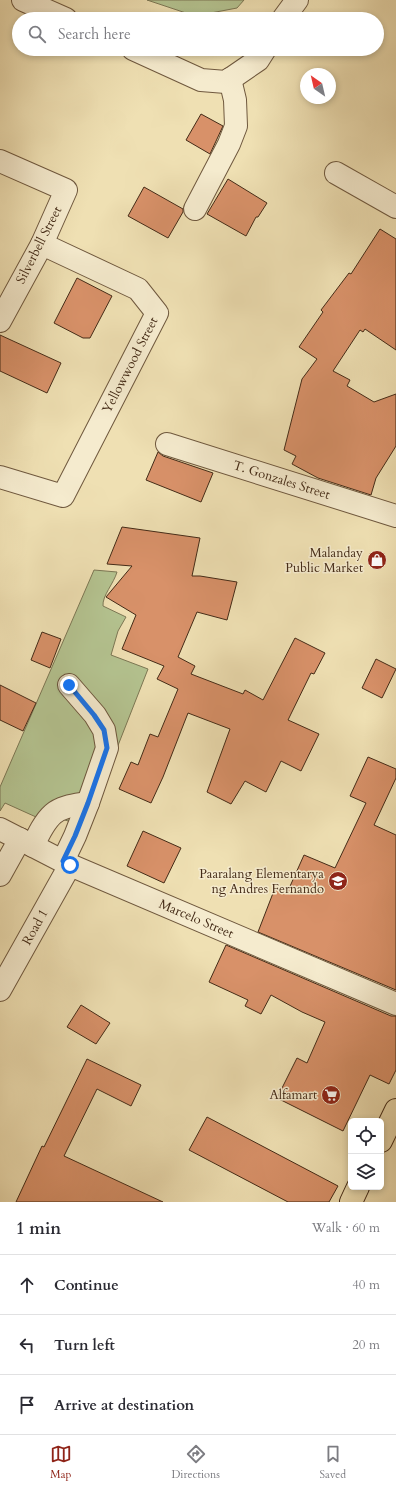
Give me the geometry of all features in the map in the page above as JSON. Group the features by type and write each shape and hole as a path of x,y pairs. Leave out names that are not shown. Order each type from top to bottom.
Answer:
{"main road":[{"path":"384,1135 396,1110"},
{"path":"351,1202 357,1190"}],"street":[{"path":"23,0 50,12"},
{"path":"288,12 297,0"},
{"path":"148,56 201,80 226,82 258,60 261,56"},
{"path":"195,209 229,144 236,126 235,100 230,79"},
{"name":"Silverbell Street","path":"0,161 66,190 42,244 0,321"},
{"path":"336,173 396,207"},
{"name":"Yellowwood Street","path":"0,477 63,496 157,313 138,290 42,244"},
{"name":"T. Gonzales Street","path":"167,444 396,516"},
{"name":"Road 1","path":"0,990 66,863 107,748 104,730 94,715 69,685"},
{"path":"0,875 26,842 43,827 53,813 64,807 88,803"},
{"name":"Marcelo Street","path":"0,829 66,863 396,1004"}],"green space":[{"path":"147,0 244,0 237,8 216,12 183,12"},
{"path":"94,570 117,572 104,598 103,606 126,617 118,631 111,655 148,669 86,827 59,818 56,826 5,803 0,811 0,787"}],"building":[{"path":"201,114 223,126 210,154 186,140"},
{"path":"228,179 267,203 258,217 256,217 246,236 207,214"},
{"path":"144,187 183,209 183,212 168,238 128,216"},
{"path":"380,229 396,239 396,350 365,329 363,332 360,330 333,371 350,380 347,386 374,402 396,394 396,446 376,478 371,495 318,478 292,464 296,456 284,450 302,379 317,359 299,347 323,312 321,310 349,273 351,274"},
{"path":"77,278 112,296 90,338 83,338 54,323"},
{"path":"0,335 61,363 47,393 0,371"},
{"path":"158,452 163,456 213,473 201,502 146,480"},
{"path":"122,527 200,538 192,576 237,582 227,620 197,612 178,657 195,666 191,674 243,694 245,690 263,700 295,638 325,653 314,674 311,673 288,720 319,734 301,771 281,761 266,792 245,781 231,804 207,792 230,729 188,713 163,777 151,803 119,789 131,762 138,765 150,734 158,737 178,689 157,679 164,666 122,649 136,615 106,597 132,566 107,564"},
{"path":"42,632 61,639 50,668 31,660"},
{"path":"376,659 396,669 382,698 362,688"},
{"path":"0,685 36,703 23,731 0,720"},
{"name":"Paaralang Elementarya ng Andres Fernando","path":"368,757 396,769 396,778 374,825 396,835 396,990 258,932 275,888 287,893 304,855 335,868 366,803 350,796"},
{"path":"143,831 181,848 164,883 127,866"},
{"path":"226,945 391,1016 396,1016 396,1070 389,1084 370,1075 343,1131 277,1098 297,1058 307,1063 325,1022 302,1012 271,995 261,1014 245,1006 248,1000 209,982"},
{"path":"81,1005 110,1023 96,1044 67,1027"},
{"path":"87,1059 141,1085 131,1106 97,1089 64,1156 163,1202 16,1202 42,1146 44,1147"},
{"path":"207,1117 338,1186 329,1202 288,1202 189,1150"}],"place":[{"name":"Malanday Public Market","path":"377,560"},
{"name":"Paaralang Elementarya ng Andres Fernando","path":"338,881"},
{"name":"Alfamart","path":"331,1095"}],"route":[{"path":"69,685 94,715 104,730 107,748 88,803 63,861 70,865"}]}
